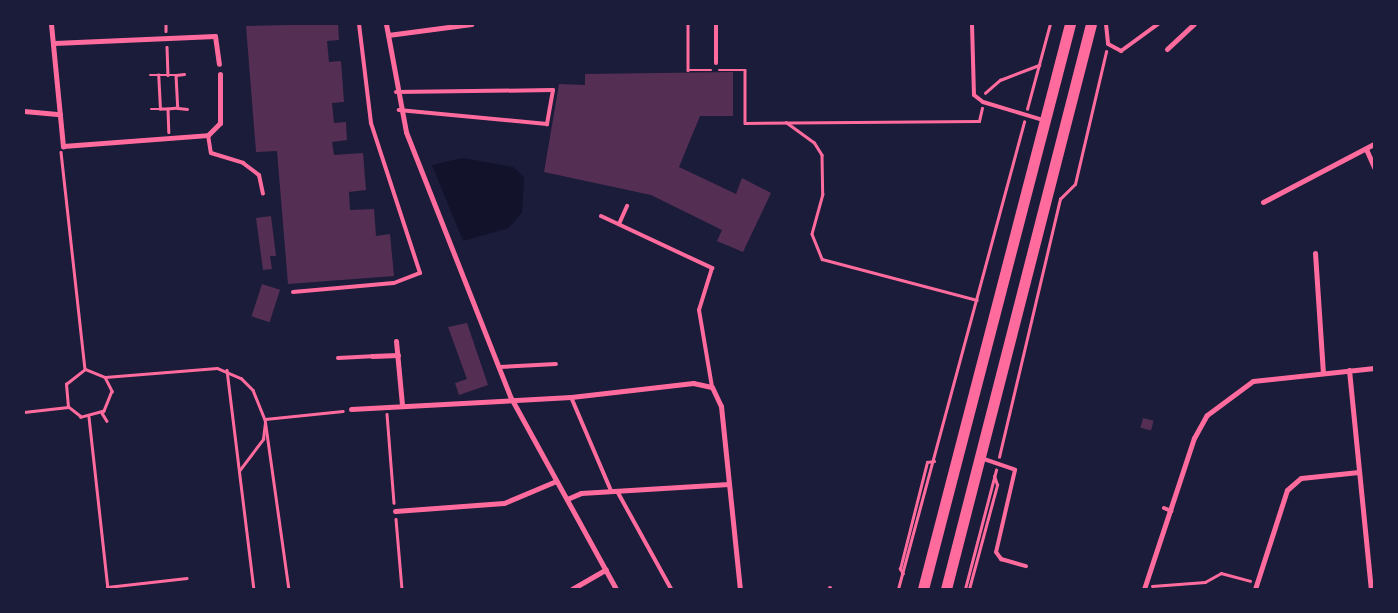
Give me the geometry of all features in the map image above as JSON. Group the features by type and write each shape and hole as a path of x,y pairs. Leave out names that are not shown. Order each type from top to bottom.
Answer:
{"highway":[{"path":"923,589 1043,120 1070,24"},
{"path":"946,589 1091,24"}],"street":[{"path":"51,24 63,146 208,135 220,123 220,74"},
{"path":"386,24 402,122 511,398 616,589"},
{"path":"388,36 471,24"},
{"path":"1167,49 1194,24"},
{"path":"54,43 215,36 219,64"},
{"path":"24,111 60,114"},
{"path":"1262,202 1374,144"},
{"path":"1366,149 1374,167"},
{"path":"1315,253 1323,372"},
{"path":"396,341 402,405"},
{"path":"372,356 398,355"},
{"path":"1145,587 1194,438 1207,415 1242,386 1266,377 1374,368"},
{"path":"1349,370 1371,589"},
{"path":"351,409 511,398 571,397 693,384 712,387 721,406 740,589"},
{"path":"1254,589 1273,527 1294,482 1308,476 1359,472"},
{"path":"395,511 504,503 556,481"},
{"path":"566,499 611,491 729,484"},
{"path":"572,589 606,569"}],"lane":[{"path":"293,292 394,282 420,273 371,124 359,24"},
{"path":"716,24 716,63"},
{"path":"972,24 971,82 983,102 1043,120"},
{"path":"1106,24 1108,44 1121,51 1158,24"},
{"path":"396,92 553,90 547,124 399,110"},
{"path":"208,135 211,153 243,163 259,175 263,194"},
{"path":"619,224 627,206"},
{"path":"601,216 712,268 699,310 712,387"},
{"path":"338,358 372,356"},
{"path":"499,367 556,364"},
{"path":"571,397 611,491"},
{"path":"1187,435 1194,438"},
{"path":"979,458 1013,467 1016,474 996,552 1001,559 1026,566"},
{"path":"617,491 671,589"},
{"path":"1164,508 1171,511"}],"path":[{"path":"688,24 688,70 745,70 745,123 980,120 983,102 990,86 1028,66 1039,65"},
{"path":"898,589 934,461 1050,24"},
{"path":"167,38 168,75"},
{"path":"965,589 998,462 1060,199 1075,184 1108,44"},
{"path":"150,75 184,74"},
{"path":"158,75 160,109"},
{"path":"176,75 178,108"},
{"path":"151,109 187,109"},
{"path":"168,109 170,138"},
{"path":"786,122 814,142 822,155 823,194 812,234 822,259 977,300"},
{"path":"63,146 85,370"},
{"path":"85,370 106,377 226,370 253,390 265,419 290,589"},
{"path":"68,407 66,384 85,370"},
{"path":"226,370 254,589"},
{"path":"24,412 68,407 89,417 102,412 111,398 106,377"},
{"path":"387,406 402,589"},
{"path":"265,419 351,409"},
{"path":"102,412 107,420"},
{"path":"89,417 108,588 186,578"},
{"path":"239,471 263,439 265,419"},
{"path":"903,574 900,569 927,462 934,461"},
{"path":"969,589 996,485 994,476"},
{"path":"1145,587 1205,582 1221,573 1256,583"}],"shaded area":[{"path":"463,158 513,167 524,177 522,212 509,228 463,241 432,165"}],"building":[{"path":"338,24 339,40 327,41 329,62 341,61 344,102 332,103 334,123 346,122 347,140 332,142 334,155 363,153 366,190 349,192 350,210 374,209 376,236 390,234 394,276 288,284 277,151 256,152 246,26"},
{"path":"733,72 733,116 700,116 679,167 736,194 742,178 771,193 743,252 717,241 722,230 651,195 544,172 559,84 585,85 585,74"},
{"path":"271,216 276,256 270,256 272,269 263,270 256,218"},
{"path":"262,284 280,290 270,322 251,316"},
{"path":"467,323 488,385 459,395 455,383 467,379 448,327"},
{"path":"1143,418 1154,421 1151,431 1140,428"}]}
